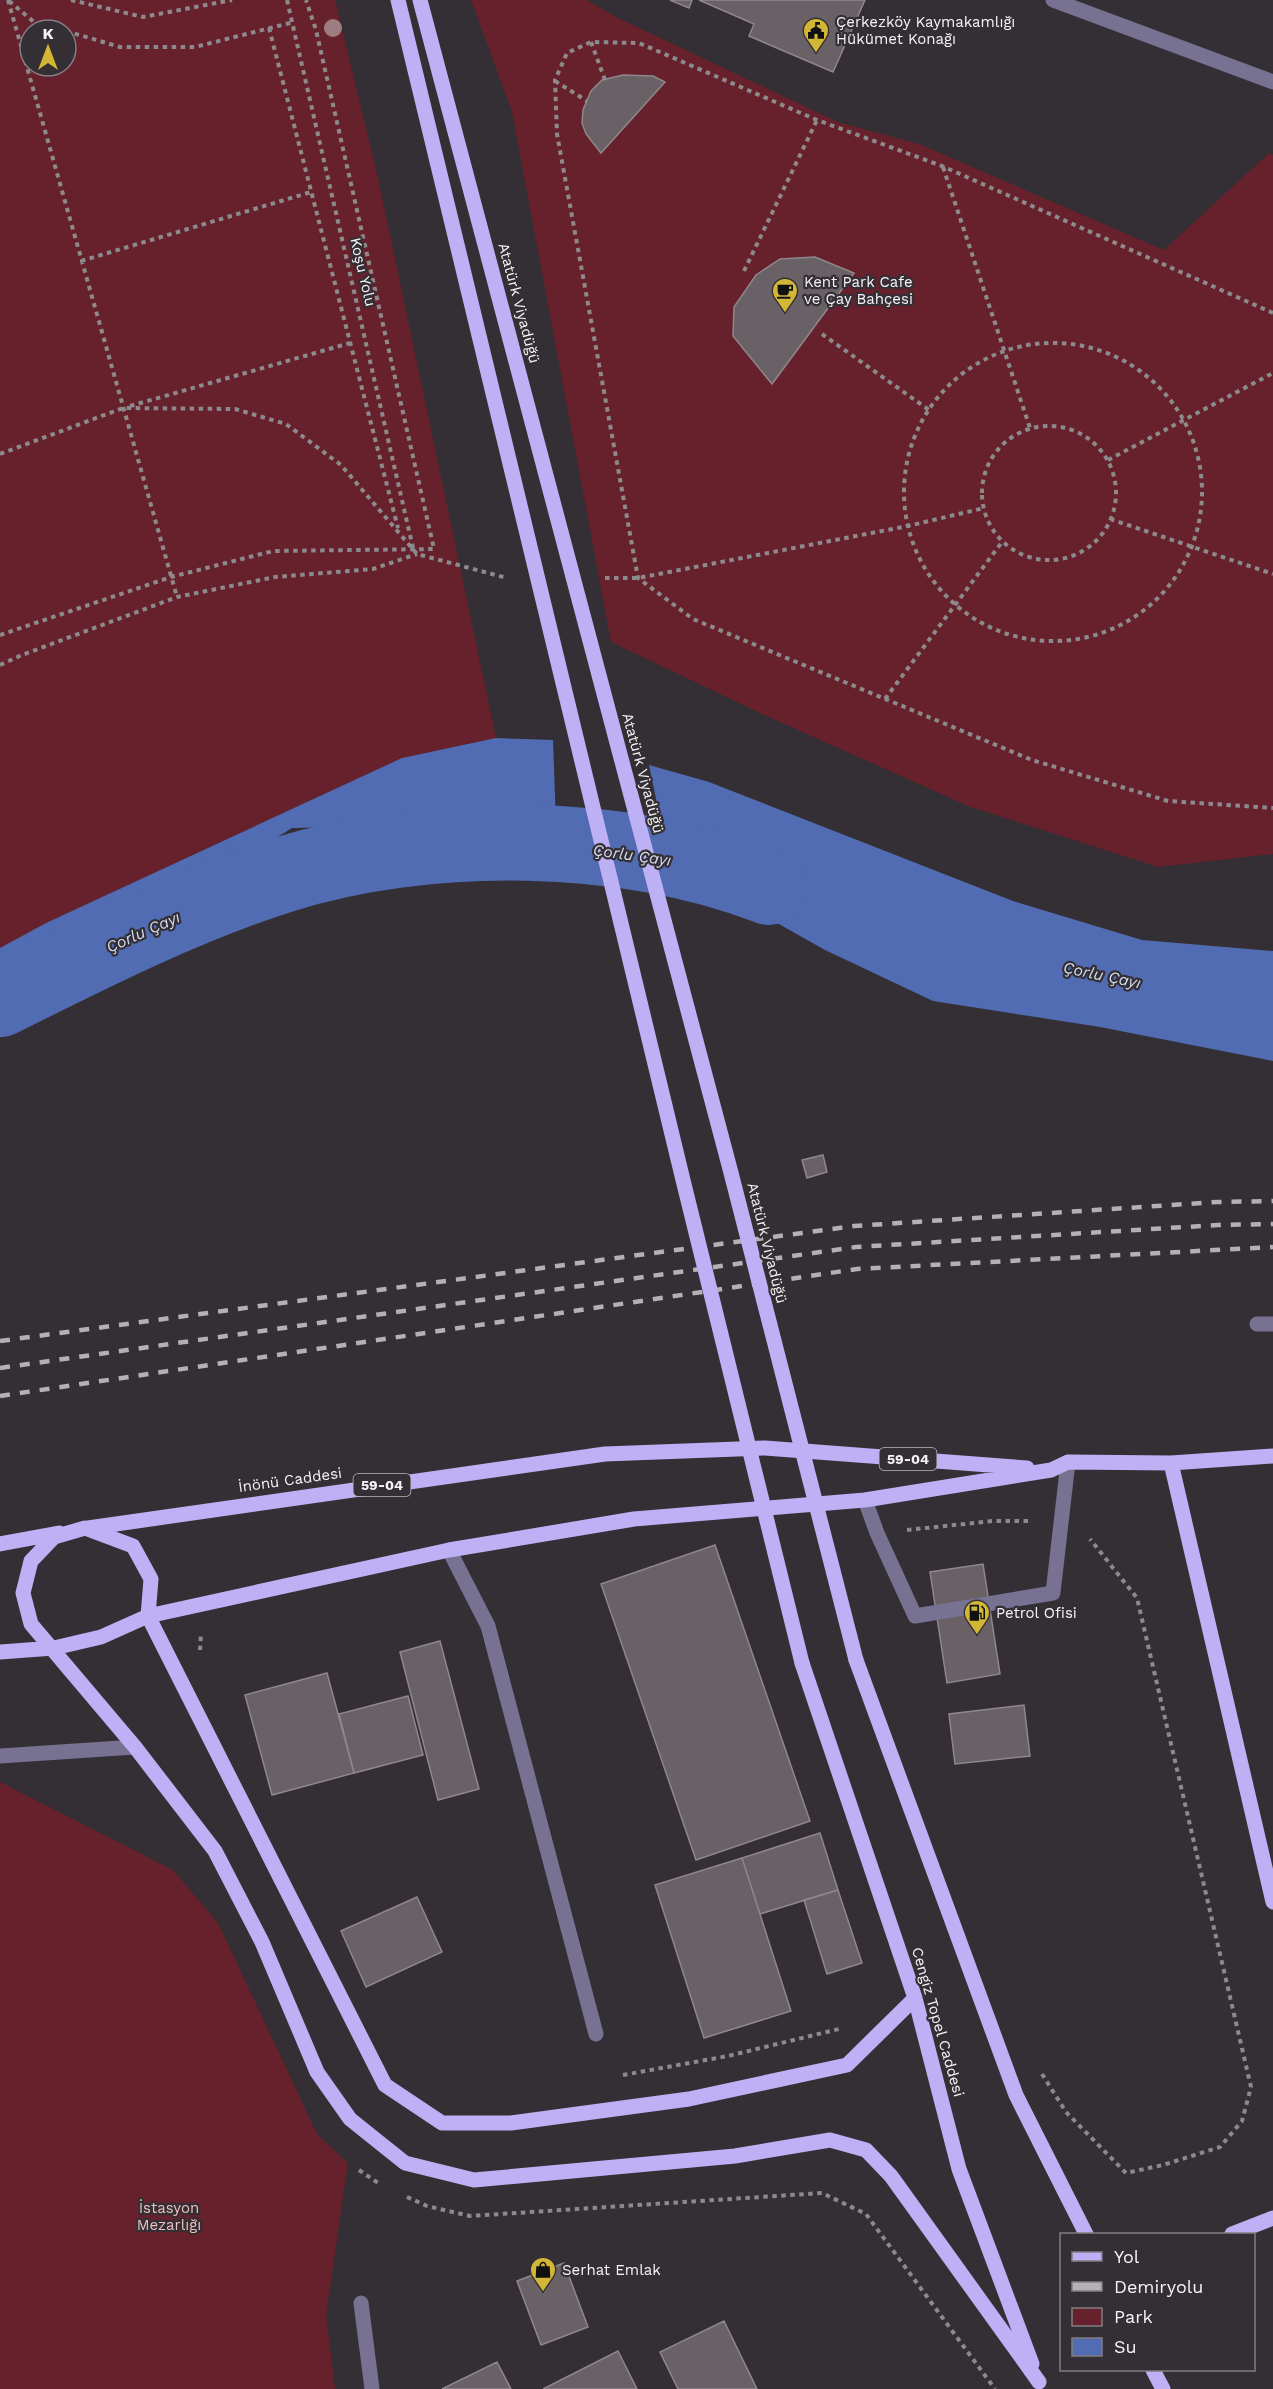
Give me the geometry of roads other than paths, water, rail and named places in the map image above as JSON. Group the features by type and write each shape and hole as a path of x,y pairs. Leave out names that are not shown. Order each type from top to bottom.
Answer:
{"main road":[{"name":"Cengiz Topel Caddesi","path":"399,0 680,1168 802,1664 915,1998 959,2169 1040,2386"},
{"name":"Atatürk Viyadüğü","path":"420,0 730,1169 856,1660 1016,2095 1085,2233"},
{"name":"İnönü Caddesi","path":"0,1544 85,1528 606,1454 765,1448 1051,1470"},
{"name":"59-04","path":"148,1616 449,1550 634,1519 865,1500 1051,1470 1068,1462 1171,1463 1273,1456"},
{"path":"1171,1463 1273,1902"},
{"path":"915,1998 847,2065 689,2099 511,2123 442,2123 385,2085 148,1616 151,1579 133,1546 85,1528 54,1537 31,1561 23,1593 31,1624 54,1648 135,1747 215,1851 262,1942 317,2073 350,2119 405,2163 474,2180 735,2156 830,2140 866,2151 891,2176 1040,2386"},
{"path":"0,1652 54,1648 101,1637 148,1616"},
{"path":"1237,2233 1273,2218"},
{"path":"1154,2371 1163,2389"}],"street":[{"path":"1053,0 1273,82"},
{"path":"1257,1324 1273,1324"},
{"path":"865,1500 877,1533 915,1616 1053,1593 1068,1462"},
{"path":"449,1550 488,1626 596,2034"},
{"path":"0,1755 135,1747"},
{"path":"361,2303 372,2389"}],"water":[{"path":"496,738 553,740 556,823 292,828 62,972 0,1014 0,948 46,923 402,758"},
{"path":"649,765 709,782 1013,901 1142,940 1273,951 1273,1061 1100,1027 933,1001 825,950 669,862"}],"waterway":[{"name":"Çorlu Çayı","path":"0,999 139,931 246,887 339,860 400,850 463,844 527,843 591,846 654,855 713,869 769,887"}],"railway":[{"path":"0,1341 854,1226 1217,1202 1273,1201"},
{"path":"0,1368 856,1247 1218,1225 1273,1224"},
{"path":"0,1396 857,1269 1273,1247"}],"place":[{"name":"Çerkezköy Kaymakamlığı Hükümet Konağı","path":"816,54"},
{"name":"Kent Park Cafe ve Çay Bahçesi","path":"785,314"},
{"name":"Petrol Ofisi","path":"977,1636"},
{"name":"Serhat Emlak","path":"543,2293"}],"park label":[{"name":"İstasyon Mezarlığı","path":"169,2216"}]}
